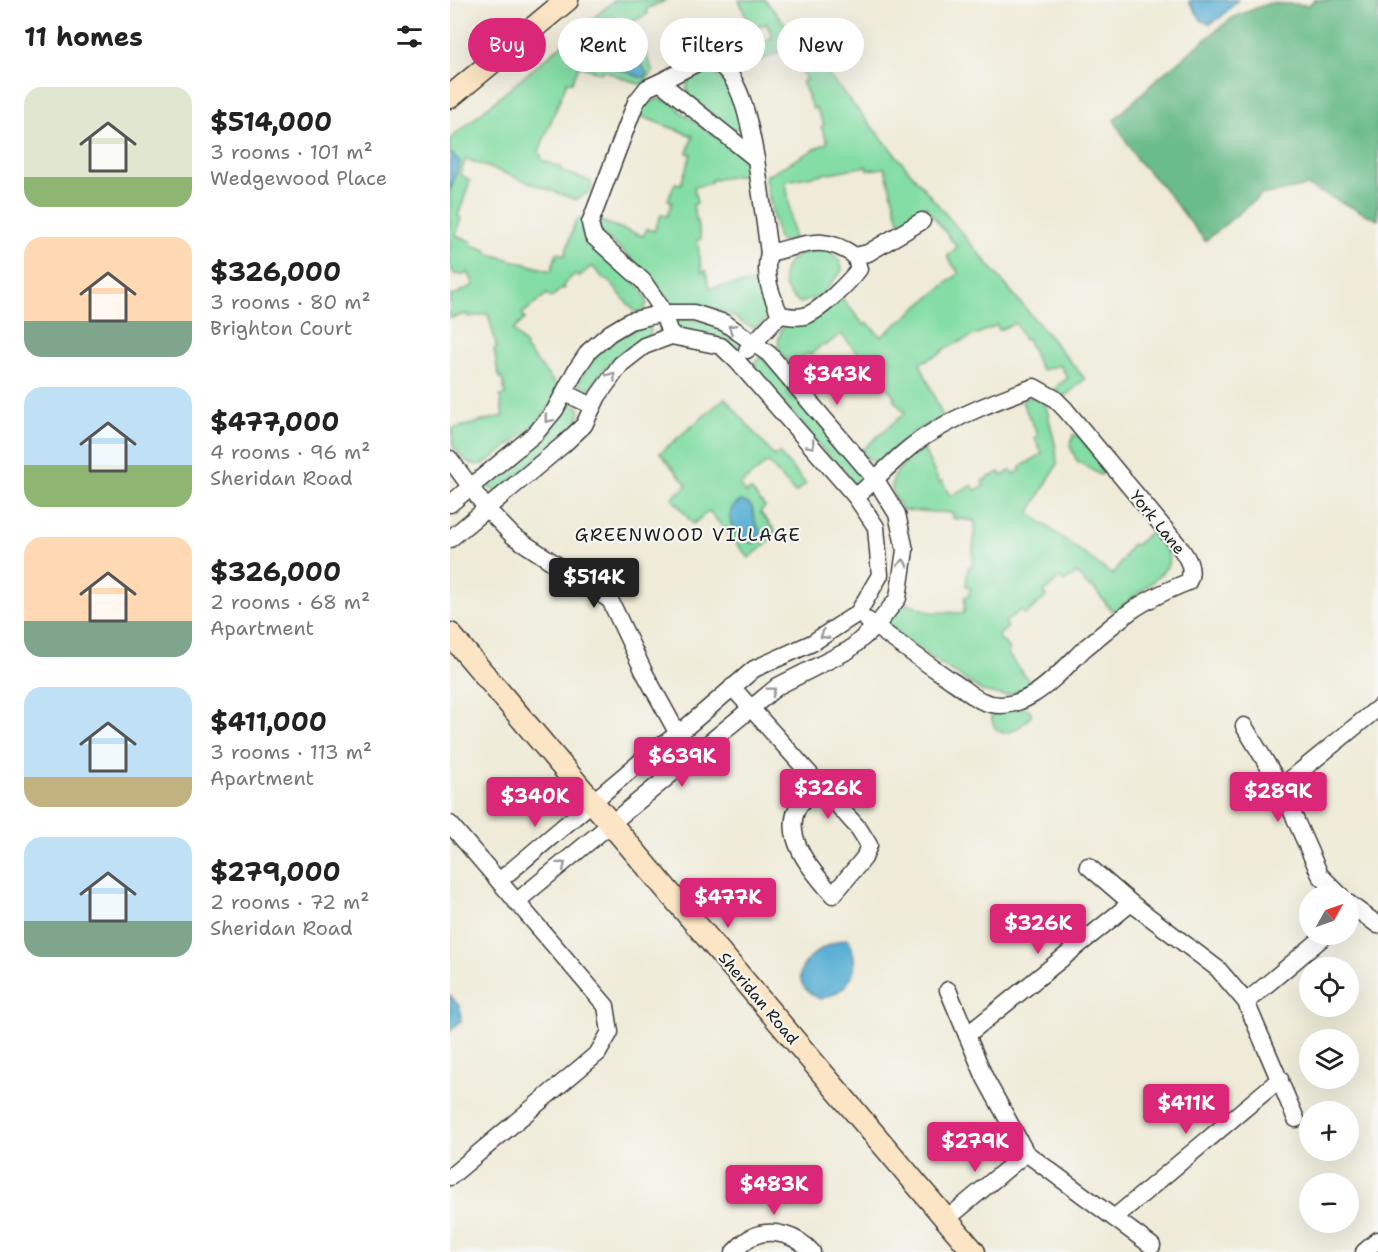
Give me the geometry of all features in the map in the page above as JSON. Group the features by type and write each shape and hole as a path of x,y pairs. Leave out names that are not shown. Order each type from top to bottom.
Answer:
{"street":[{"path":"450,98 567,0"},
{"path":"671,336 660,306 643,281 593,236 590,223 636,102 647,88 706,60 717,64 727,72 740,92 756,159 769,253 766,265 770,291 780,315"},
{"path":"660,82 756,159"},
{"path":"855,256 868,253 922,221"},
{"path":"769,253 824,241 845,249 855,256 859,269 831,297 807,315 795,317 780,315"},
{"path":"450,504 536,433 555,410 576,370 590,351 610,333 630,321 663,313 694,313 725,323 769,354 876,480 897,514 905,550 898,598 876,626 849,650 778,686 516,902"},
{"path":"737,361 780,315"},
{"path":"450,539 584,425 598,396 621,364 644,346 671,336 721,346 737,361 856,497 876,528 880,575 858,613 812,643 754,669 499,881"},
{"name":"York Lane","path":"856,497 876,480 885,467 927,434 963,416 1034,387 1054,398 1172,537 1187,558 1191,575 1188,582 1167,590 1132,610 1086,648 1050,684 1033,695 1015,702 998,704 983,701 858,613"},
{"path":"565,393 593,406"},
{"path":"450,459 486,508 513,536 610,600 644,672 678,734 695,755"},
{"name":"Sheridan Road","path":"450,634 974,1252"},
{"path":"732,687 859,829 869,844 864,858 833,895 809,867 794,837 793,820 798,807 819,785"},
{"path":"1281,787 1378,708"},
{"path":"1244,726 1281,787 1320,875 1330,885"},
{"path":"450,824 606,1006 610,1032 598,1053 450,1177"},
{"path":"1088,866 1131,903 1218,969 1246,1002 1296,1119"},
{"path":"967,1035 1131,903"},
{"path":"1359,914 1378,925"},
{"path":"1246,1002 1314,945"},
{"path":"948,990 986,1078 1026,1153 1152,1246"},
{"path":"1114,1218 1280,1079"},
{"path":"947,1219 1026,1153"},
{"path":"734,1252 752,1237 770,1233 792,1236 812,1252"},
{"path":"1364,1252 1378,1240"}],"green space":[{"path":"615,0 667,0 646,9 648,14 639,18 594,18"},
{"path":"739,0 765,0 780,18 777,18 777,53 765,58 765,41 773,37 765,24 765,18 747,18"},
{"path":"1314,0 1376,0 1378,2 1378,220 1308,186 1261,195 1205,241 1162,186 1137,160 1114,120 1159,77 1232,18 1269,3 1309,5"},
{"path":"558,48 558,72 576,72 572,82 567,82 539,151 543,161 590,181 591,191 576,200 466,159 460,174 470,181 458,216 461,218 456,236 471,241 471,245 487,250 486,253 551,271 557,253 565,255 575,222 582,218 644,293 647,303 644,310 635,312 607,279 605,280 592,266 578,277 575,274 563,285 565,288 551,298 547,294 522,314 525,319 513,330 558,387 548,410 539,420 517,440 484,464 479,465 470,463 453,446 452,429 503,416 500,396 506,395 502,378 499,378 494,349 497,348 488,314 468,317 467,314 450,318 450,297 474,285 468,272 464,275 454,274 450,265 450,139 530,72 546,72 546,58"},
{"path":"648,59 653,72 643,83 638,84 608,72 648,72"},
{"path":"697,72 709,72 724,82 737,106 743,124 739,128 730,129 690,99 687,86 692,76"},
{"path":"802,72 826,72 1085,379 1063,398 1056,389 1068,378 1060,365 1042,370 1027,338 1024,340 1016,323 999,330 997,325 942,350 943,352 920,363 943,417 916,431 878,461 871,461 863,453 863,449 905,413 893,399 895,397 841,334 825,346 823,344 810,355 808,353 792,367 780,351 778,342 784,324 842,298 864,325 868,323 881,337 959,273 947,257 957,247 925,206 904,221 899,221 885,168 867,170 866,166 786,181 794,241 778,239 766,176 828,142 821,127 824,125 816,108 813,109 802,82 806,80"},
{"path":"659,99 673,103 681,112 750,163 752,170 749,174 711,180 711,183 694,187 697,203 693,205 701,239 697,240 702,272 706,271 709,288 764,281 776,310 757,327 747,325 731,315 716,310 669,302 647,272 600,232 598,226 600,221 643,236 647,229 654,231 661,215 667,216 672,202 668,200 675,183 681,184 691,154 687,153 693,136 640,116 639,112 643,107"},
{"path":"825,248 839,261 842,271 820,296 801,303 788,292 785,286 784,271 787,265 800,254"},
{"path":"673,318 708,321 746,341 741,350 736,352 677,329"},
{"path":"645,326 650,328 649,337 615,358 590,388 583,391 579,382 597,353 613,340"},
{"path":"762,357 867,478 863,486 853,485 757,372 754,363"},
{"path":"1039,396 1045,402 1056,448 1057,465 1029,513 1113,575 1132,544 1136,545 1150,532 1164,544 1169,561 1158,577 1117,610 1111,610 1092,586 1090,588 1077,573 1064,582 1060,578 1044,592 1047,596 1025,615 1021,610 1005,622 1008,627 998,636 1010,650 1007,653 1030,682 1022,689 1006,696 982,691 893,631 888,620 903,604 914,605 929,612 964,613 965,596 969,596 970,587 966,586 968,567 972,567 975,521 953,518 953,513 902,510 894,494 892,483 903,465 924,450 939,482 942,481 950,496 972,485 975,490 984,486 982,481 999,472 1002,476 1011,470 1014,474 1021,470 1020,467 1042,454 1035,438 1038,435 1022,402 1024,399"},
{"path":"725,398 774,456 779,453 806,484 795,493 768,462 740,485 746,493 751,490 765,507 760,512 778,534 749,558 709,511 693,524 672,498 687,485 660,453"},
{"path":"578,406 580,412 577,423 498,492 490,489 488,481 566,407"},
{"path":"1073,435 1079,436 1107,471 1100,475 1077,461 1070,446"},
{"path":"1028,708 1031,716 1014,730 1003,733 994,725 991,716"}],"water":[{"path":"1191,0 1238,0 1221,17 1210,24 1202,21 1189,2"},
{"path":"626,72 646,72 645,77"},
{"path":"450,154 453,154 460,162 450,192"},
{"path":"741,501 752,507 754,519 760,531 761,537 754,543 742,538 731,524 733,506"},
{"path":"848,939 854,960 851,977 840,990 820,999 807,990 801,981 801,971 814,954 825,947"},
{"path":"450,995 460,1007 461,1021 450,1031"}],"district":[{"name":"GREENWOOD VILLAGE","path":"688,535"}]}
